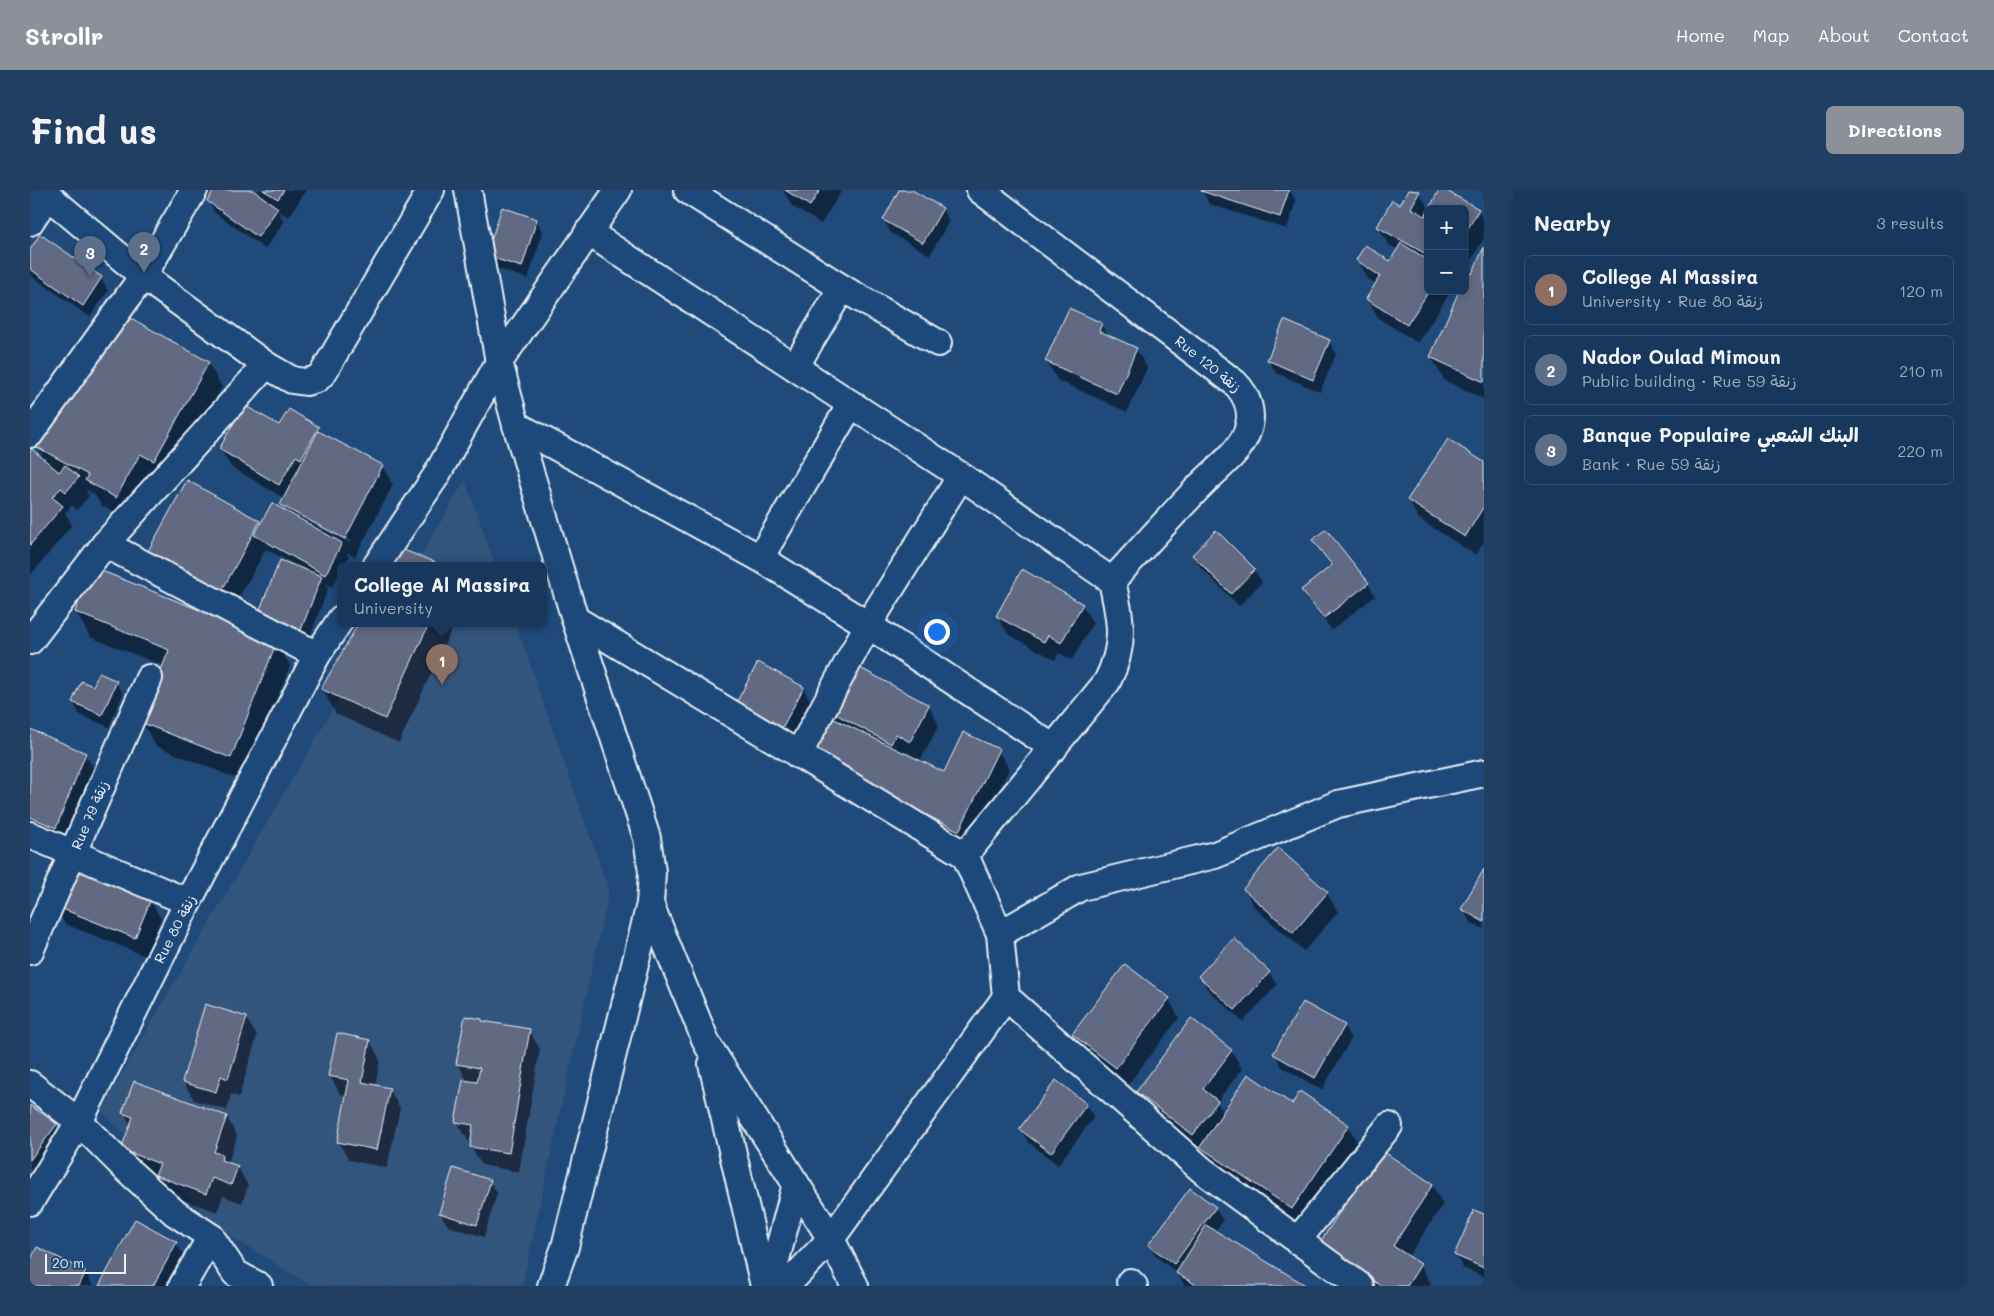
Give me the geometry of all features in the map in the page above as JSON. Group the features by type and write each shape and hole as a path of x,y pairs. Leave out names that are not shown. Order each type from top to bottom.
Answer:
{"street":[{"path":"30,434 143,276 194,190"},
{"path":"30,222 44,193 143,276 266,366 292,380 306,382 317,380 324,373 431,190"},
{"path":"468,190 499,362 516,425 576,619 647,838 652,872 650,904 567,1238 551,1286"},
{"path":"379,562 436,476 499,362 618,190"},
{"path":"687,190 842,288 938,343"},
{"name":"Rue 120 زنقة","path":"980,190 1235,383 1244,392 1248,401 1250,418 1242,441 1229,458 1207,478 1112,581"},
{"path":"588,232 961,476 1112,581 1120,618 1120,642 1116,664 1107,682 965,855"},
{"path":"795,367 842,288"},
{"path":"30,641 105,544 266,366"},
{"path":"760,558 851,404"},
{"path":"516,425 760,558 868,625 1054,748"},
{"path":"798,755 868,625 961,476"},
{"path":"105,544 317,655"},
{"path":"576,619 965,855 1000,934 1006,997 831,1239 786,1286"},
{"name":"Rue 80 زنقة","path":"30,1202 79,1122 188,902 317,655 337,625"},
{"name":"Rue 79 زنقة","path":"30,951 149,678"},
{"path":"1000,934 1081,887 1214,855 1338,804 1484,773"},
{"path":"30,835 188,902"},
{"path":"650,904 707,1044 764,1286"},
{"path":"1006,997 1202,1170 1360,1286"},
{"path":"707,1044 831,1239 855,1286"},
{"path":"30,1084 79,1122 123,1166 175,1213 211,1237 235,1273 259,1286"},
{"path":"1297,1241 1388,1126"},
{"path":"769,1286 796,1184"},
{"path":"182,1286 211,1237"}],"shaded area":[{"path":"465,480 495,562 417,562"},
{"path":"380,627 517,627 609,891 522,1286 312,1286 222,1231 101,1110"}],"building":[{"path":"214,190 253,190 278,208 258,237 207,201"},
{"path":"263,190 284,190 278,199"},
{"path":"785,190 820,190 810,206"},
{"path":"899,190 912,190 943,208 923,243 883,220"},
{"path":"1201,190 1289,190 1280,217"},
{"path":"1408,190 1420,191 1411,208 1424,215 1424,253 1377,227 1392,200 1400,205"},
{"path":"1439,190 1445,190 1479,209 1469,227 1469,205 1431,205"},
{"path":"502,207 537,219 522,267 486,256"},
{"path":"40,234 102,277 83,306 30,269 30,250"},
{"path":"1401,243 1424,257 1424,295 1426,295 1407,325 1366,299 1380,276 1356,260 1365,245 1390,261"},
{"path":"1484,247 1484,382 1430,357 1457,295 1469,295 1469,272 1472,274"},
{"path":"1069,308 1102,323 1099,331 1137,348 1117,394 1045,361"},
{"path":"122,313 209,362 154,461 140,454 116,498 85,480 88,475 35,446 103,355 105,343"},
{"path":"1284,320 1330,340 1313,380 1267,360"},
{"path":"244,405 279,425 289,409 319,427 301,459 296,456 279,485 219,449"},
{"path":"318,431 383,465 345,539 280,505"},
{"path":"1448,439 1484,462 1484,506 1465,537 1407,500"},
{"path":"32,449 59,472 65,465 79,477 66,492 61,488 52,497 63,506 30,545 30,451"},
{"path":"187,480 260,521 220,594 147,553"},
{"path":"272,503 342,543 325,575 254,535"},
{"path":"1326,529 1369,583 1324,618 1301,590 1332,565 1312,540"},
{"path":"1216,530 1255,569 1231,594 1192,555"},
{"path":"401,549 435,562 393,562"},
{"path":"280,560 322,576 299,635 256,619"},
{"path":"92,567 277,641 231,758 140,722 169,650 75,612"},
{"path":"1022,569 1083,604 1061,643 1048,635 1044,642 996,616"},
{"path":"356,627 428,627 385,719 321,689"},
{"path":"758,662 804,687 781,730 735,705"},
{"path":"853,664 929,705 910,742 896,734 891,744 828,710"},
{"path":"99,673 117,681 102,715 72,702 81,681 93,686"},
{"path":"824,714 944,772 963,732 999,749 959,831 804,755"},
{"path":"30,729 86,753 56,828 30,817"},
{"path":"1278,848 1328,892 1293,933 1243,889"},
{"path":"68,867 151,899 135,938 53,905"},
{"path":"1484,869 1484,922 1461,909"},
{"path":"1234,938 1270,972 1235,1010 1198,976"},
{"path":"1125,964 1170,998 1116,1068 1072,1034"},
{"path":"1303,1002 1345,1025 1315,1078 1273,1054"},
{"path":"205,1004 247,1017 228,1079 221,1076 216,1092 182,1082"},
{"path":"465,1016 482,1019 482,1021 530,1029 509,1153 470,1147 473,1125 455,1122 463,1080 477,1082 480,1068 456,1064"},
{"path":"1191,1018 1232,1050 1203,1089 1218,1101 1193,1135 1136,1092"},
{"path":"337,1033 370,1040 362,1082 390,1088 377,1150 337,1142 349,1080 328,1076"},
{"path":"1248,1074 1292,1104 1300,1091 1349,1125 1292,1209 1200,1147"},
{"path":"1056,1080 1087,1104 1051,1153 1019,1129"},
{"path":"134,1081 227,1116 214,1152 223,1155 221,1160 238,1166 231,1185 212,1178 206,1194 155,1175 160,1164 121,1149 133,1117 122,1113"},
{"path":"30,1105 57,1124 30,1160"},
{"path":"1381,1150 1433,1184 1393,1246 1421,1264 1407,1286 1381,1286 1318,1245"},
{"path":"453,1168 491,1180 477,1225 439,1213"},
{"path":"1190,1188 1216,1207 1174,1264 1148,1245"},
{"path":"1474,1210 1484,1214 1484,1268 1454,1255"},
{"path":"135,1219 177,1242 153,1286 99,1286"},
{"path":"1206,1225 1307,1286 1198,1286 1176,1273"},
{"path":"37,1247 86,1271 79,1286 30,1286 30,1261"}],"place":[{"name":"Nador Oulad Mimoun","path":"144,273"},
{"name":"Banque Populaire البنك الشعبي","path":"90,277"},
{"name":"College Al Massira","path":"442,685"}]}
